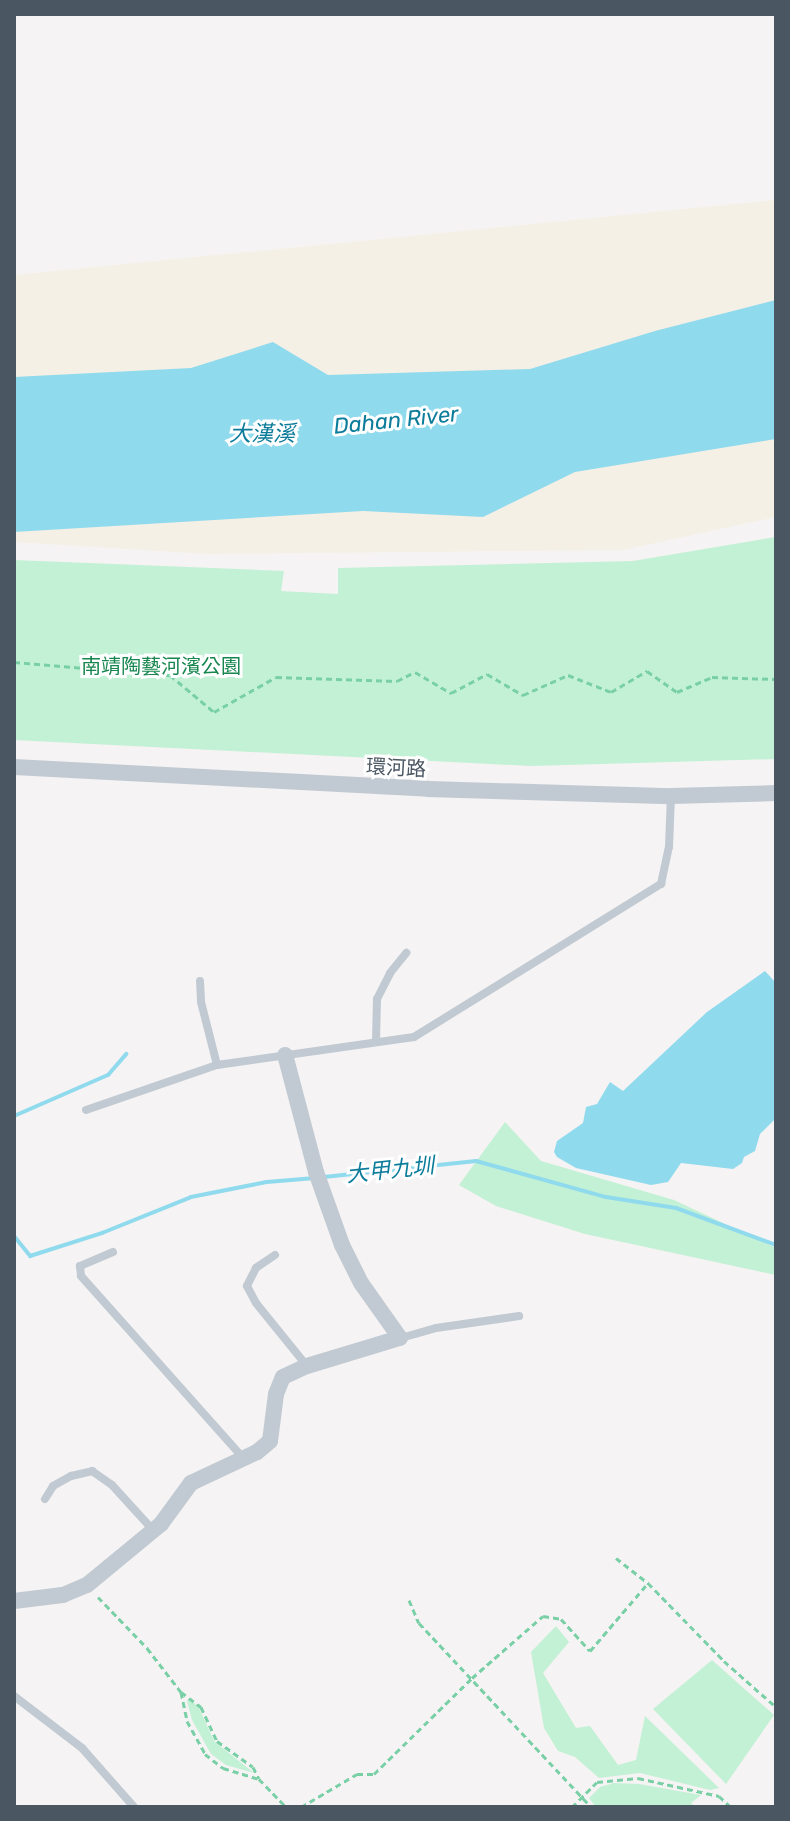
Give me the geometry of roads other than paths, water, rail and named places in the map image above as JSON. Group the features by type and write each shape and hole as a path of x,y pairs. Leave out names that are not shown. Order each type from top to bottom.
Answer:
{"street":[{"name":"環河路","path":"14,767 428,789 671,796 776,793"},
{"path":"14,1601 63,1595 87,1585 154,1530 191,1483 270,1441 276,1394 283,1377 307,1366 400,1338 354,1270 318,1177 285,1055"}],"lane":[{"path":"86,1110 217,1065 414,1037 661,884 669,847 671,796"},
{"path":"376,1042 377,999 390,973 406,953"},
{"path":"200,981 201,1002 217,1065"},
{"path":"113,1252 80,1266 81,1276 243,1458"},
{"path":"275,1255 256,1268 247,1286 256,1303 307,1366"},
{"path":"400,1338 436,1328 519,1316"},
{"path":"45,1499 53,1486 71,1476 92,1471 112,1485 154,1530"},
{"path":"14,1696 82,1748 134,1807"}],"water":[{"name":"大漢溪","path":"776,300 776,439 575,472 483,517 363,511 14,532 14,377 191,368 273,342 328,375 530,369 655,331"},
{"path":"765,971 776,983 776,1118 760,1134 755,1151 744,1157 742,1163 733,1169 681,1163 668,1182 651,1185 576,1168 557,1157 554,1152 557,1141 583,1123 586,1107 597,1104 610,1082 623,1091 707,1012"}],"waterway":[{"name":"大甲九圳","path":"14,1116 108,1075 126,1054"},
{"name":"大甲九圳","path":"324,1177 476,1161 606,1197 676,1208 776,1245"},
{"name":"大甲九圳","path":"14,1236 30,1256 102,1233 191,1197 267,1182 315,1178"}],"water label":[{"name":"Dahan River","path":"396,420"}],"park label":[{"name":"南靖陶藝河濱公園","path":"161,666"}]}
